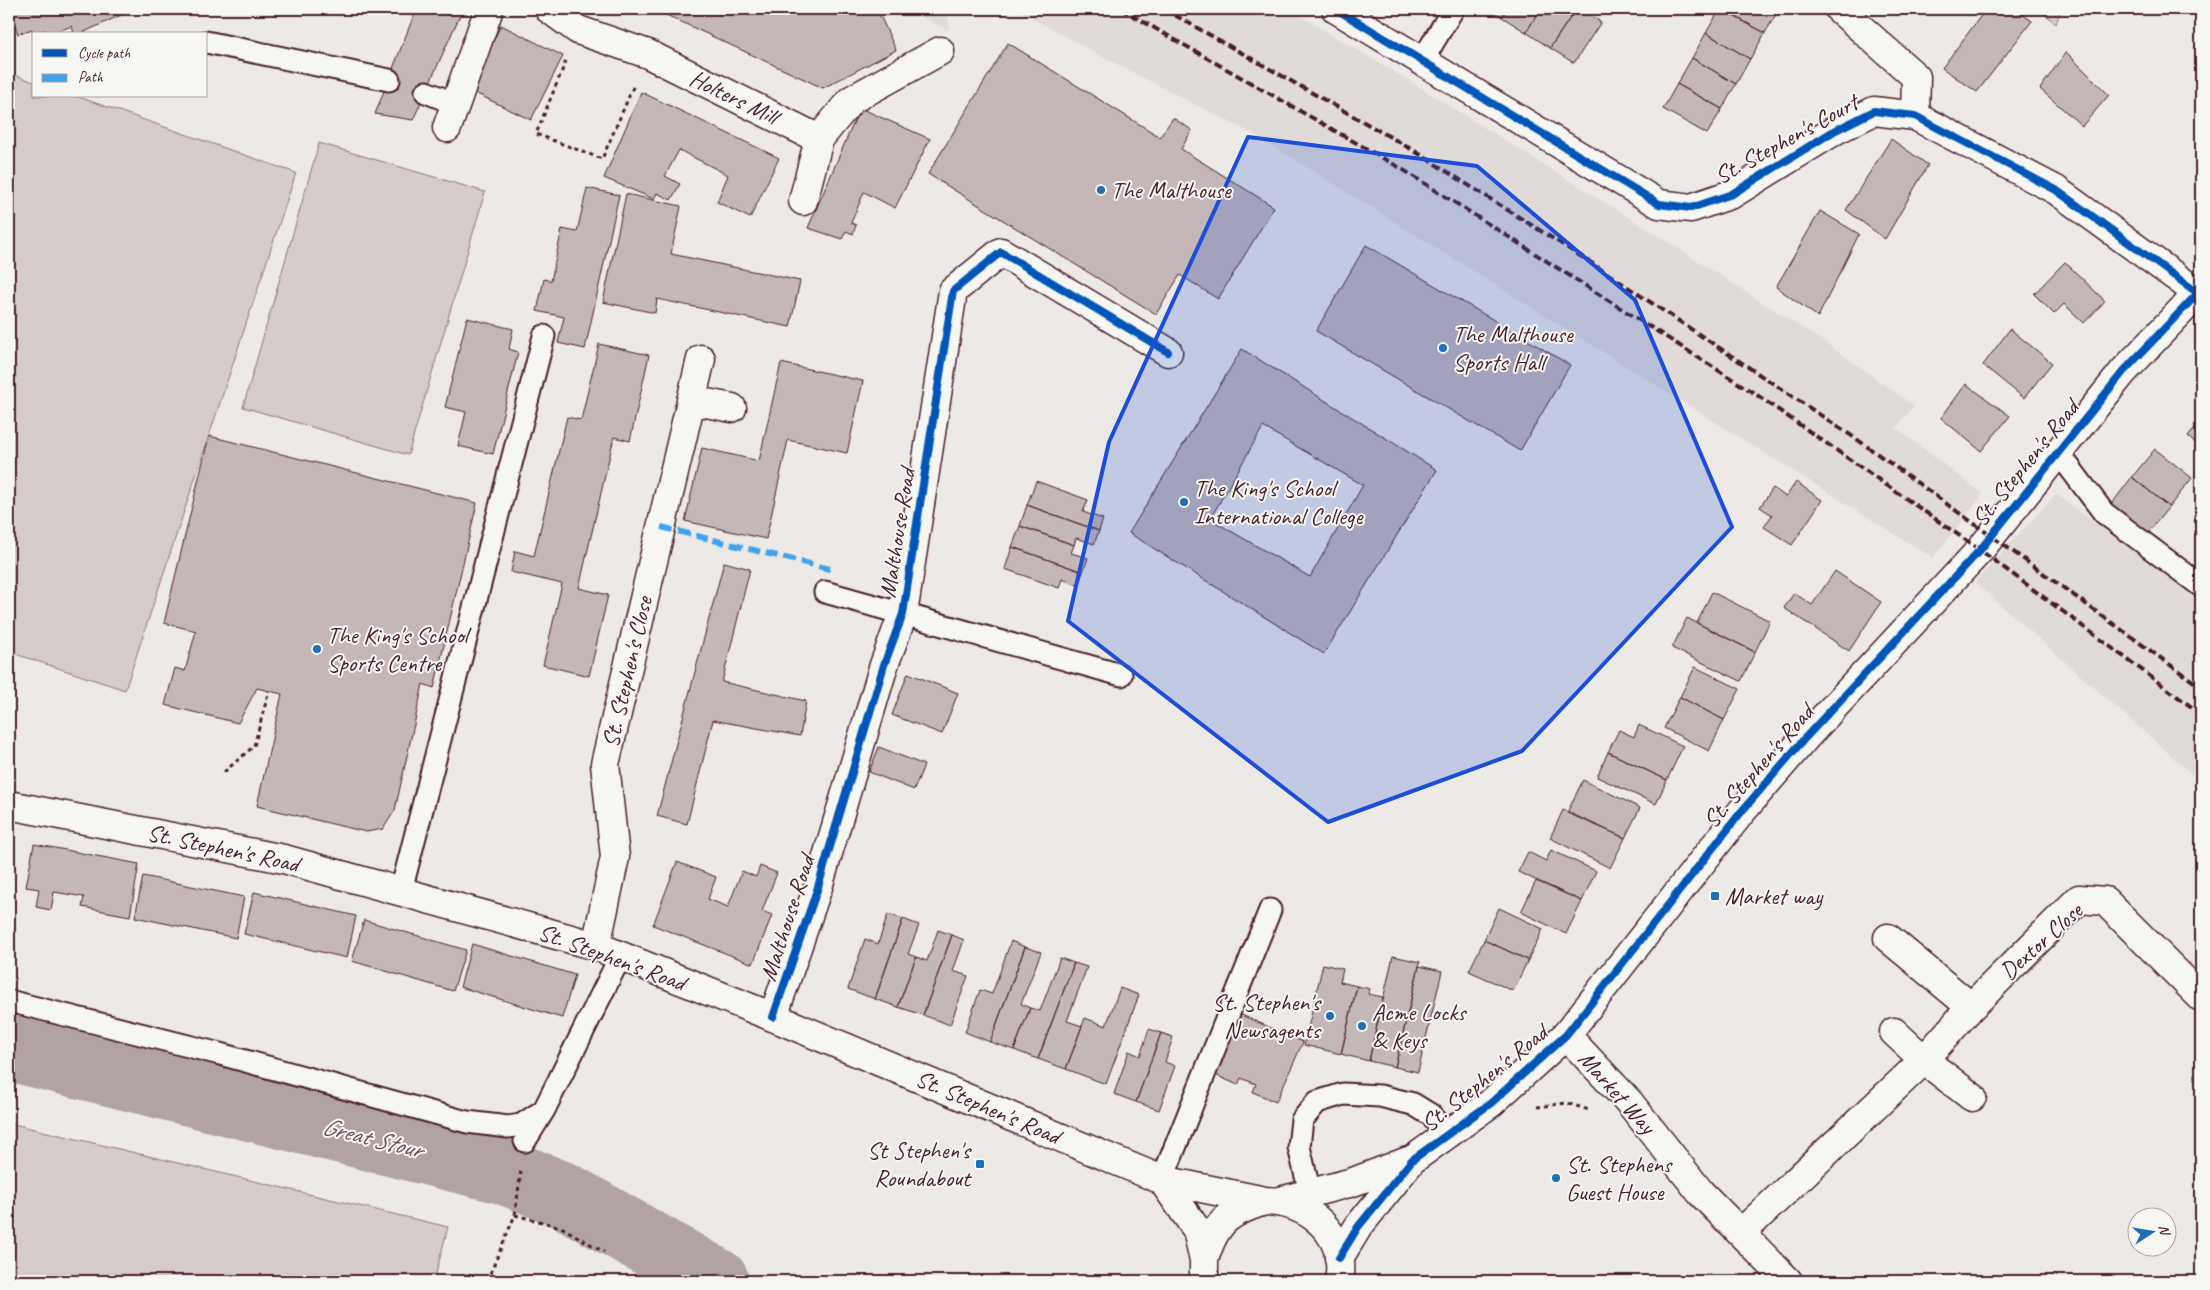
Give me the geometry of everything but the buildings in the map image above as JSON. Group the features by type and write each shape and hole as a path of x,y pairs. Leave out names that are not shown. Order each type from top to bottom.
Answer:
{"street":[{"path":"452,116 489,9"},
{"name":"Holters Mill","path":"549,9 578,30 648,54 819,139"},
{"name":"St. Stephen's Court","path":"1336,9 1659,204 1691,208 1732,194 1834,131 1874,111 1915,116 2056,190 2200,292"},
{"path":"1839,9 1916,77 1915,116"},
{"path":"803,201 819,139 850,100 940,51"},
{"name":"Malthouse Road","path":"773,1017 818,886 884,666 903,614 953,291 1001,252 1168,352"},
{"name":"St. Stephen's Road","path":"1341,1273 1358,1227 1412,1160 1491,1103 1566,1035 1742,811 1805,738 1980,550 2123,372 2200,292"},
{"name":"St. Stephen's Close","path":"608,952 615,857 605,764 701,359"},
{"path":"691,400 732,408"},
{"name":"St. Stephen's Road","path":"9,805 284,859 402,891 608,952 773,1017 1162,1180 1301,1208 1319,1220 1332,1237 1341,1273"},
{"name":"Dextor Close","path":"1741,1233 1924,1060 1970,1007 2079,899 2105,901 2201,997"},
{"path":"1888,938 1970,1007"},
{"path":"1894,1032 1924,1060 1972,1097"},
{"name":"Market Way","path":"1566,1035 1629,1102 1701,1193 1788,1281"},
{"name":"St. Stephen's Road","path":"1203,1275 1210,1239 1224,1220 1243,1207 1353,1182 1412,1160"},
{"name":"St. Stephen's Road","path":"1162,1180 1197,1230 1203,1275"}],"lane":[{"path":"1422,61 1454,9"},
{"path":"208,42 389,80"},
{"path":"426,92 452,116"},
{"path":"402,891 544,336"},
{"path":"2058,452 2104,513 2201,586"},
{"path":"825,592 1121,675"},
{"path":"1162,1180 1270,910"},
{"path":"525,1141 544,1110 608,952"},
{"path":"9,1001 220,1054 467,1122 508,1127 521,1125 544,1110"},
{"path":"1310,1193 1299,1148 1302,1120 1317,1102 1343,1094 1380,1096 1414,1104 1431,1115 1446,1135"}],"path":[{"path":"578,30 536,134 602,159 648,54"},
{"path":"224,772 254,746 269,691"},
{"path":"1533,1107 1567,1103 1592,1111"},
{"path":"487,1281 515,1215 525,1141"},
{"path":"515,1215 560,1227 604,1252"}],"highlighted area":[{"path":"1248,137 1477,166 1635,300 1732,527 1522,751 1328,822 1068,621 1109,442"}],"shaded area":[{"path":"905,9 948,9 949,30"},
{"path":"1016,9 1288,9 1408,80 1668,242 1830,346 1914,406 1896,428 1983,494 1933,558 1255,135 1105,58"},
{"path":"2039,9 2061,9 2056,24"},
{"path":"9,73 32,81 32,98 82,98 296,173 125,690 9,652"},
{"path":"319,143 485,192 408,455 243,407"},
{"path":"2056,494 2201,601 2201,782 1975,582"},
{"path":"9,1123 448,1227 434,1281 9,1281"}],"waterway":[{"name":"Great Stour","path":"9,1048 503,1171 564,1195 716,1281"}],"railway":[{"path":"1121,9 1402,169 1754,393 1980,550 2201,714"},
{"path":"1164,9 1413,150 1593,264 1858,440 2201,687"}],"marked path":[{"path":"661,527 834,570"}],"cycle path":[{"path":"1336,9 1659,204 1691,208 1732,194 1834,131 1874,111 1915,116 2056,190 2198,293"},
{"path":"773,1017 818,887 884,665 903,614 953,291 1001,252 1168,352"},
{"path":"1339,1258 1358,1227 1412,1160 1491,1103 1566,1035 1742,811 1805,738 1980,550 2123,372 2201,290"}],"place":[{"name":"The Malthouse","path":"1101,190"},
{"name":"The Malthouse Sports Hall","path":"1443,348"},
{"name":"The King's School International College","path":"1184,502"},
{"name":"The King's School Sports Centre","path":"317,649"},
{"name":"Market way","path":"1715,896"},
{"name":"St. Stephen's Newsagents","path":"1330,1016"},
{"name":"Acme Locks & Keys","path":"1362,1026"},
{"name":"St Stephen's Roundabout","path":"980,1164"},
{"name":"St. Stephens Guest House","path":"1556,1178"}]}
